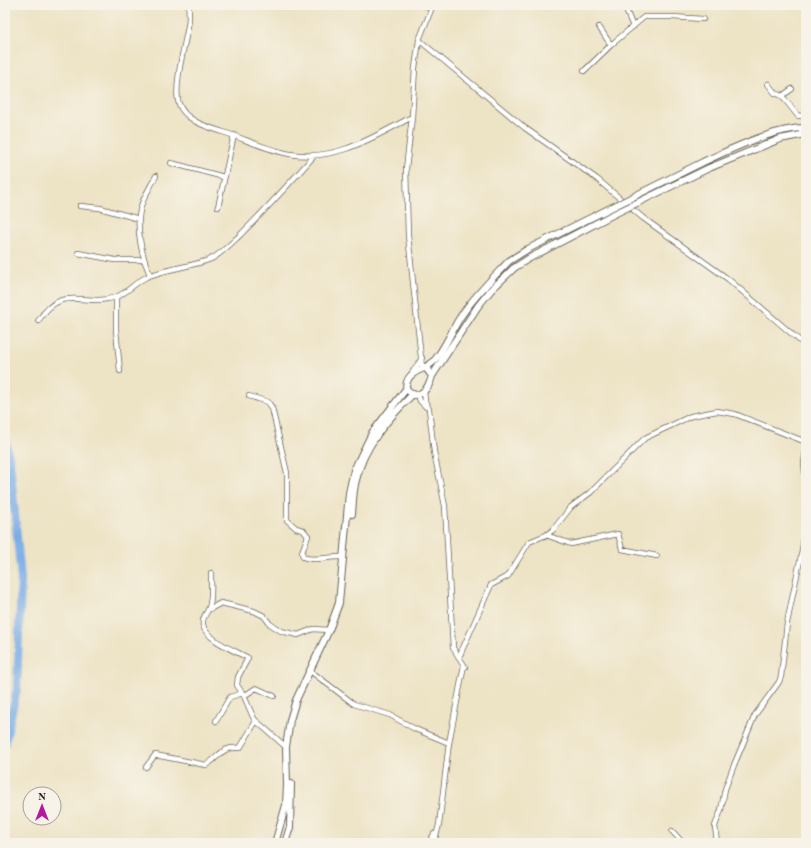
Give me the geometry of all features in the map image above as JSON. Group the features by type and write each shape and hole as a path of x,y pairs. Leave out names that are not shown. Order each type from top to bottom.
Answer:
{"main road":[{"path":"275,843 286,805 286,748 293,708 329,630 339,603 350,486 356,463 372,433 406,389 407,381 412,373 434,361 460,318 480,289 509,261 528,249 705,161 789,129 806,128"},
{"path":"285,843 290,827 290,747 292,732 301,699 333,631 342,604 354,486 361,464 375,436 415,394 424,391 432,376 478,306 491,290 514,268 528,259 612,215 709,168 780,139 806,134"},
{"path":"423,367 432,376"},
{"path":"406,389 415,394"}],"street":[{"path":"189,5 190,18 180,71 178,102 180,108 200,124 276,151 289,154 314,156 340,152 357,146 412,117"},
{"path":"422,5 433,7 419,40 414,68 412,117 406,168 406,201 423,367"},
{"path":"624,5 633,27"},
{"path":"584,71 611,45 644,18 689,17 704,19"},
{"path":"599,27 611,45"},
{"path":"419,40 525,128 597,179 643,218 728,280 806,346"},
{"path":"768,84 775,93 782,96 798,116 806,116"},
{"path":"782,96 792,89"},
{"path":"218,207 234,136"},
{"path":"38,322 48,307 59,300 116,297 128,290 139,280 150,275 200,263 212,258 223,251 268,207 314,156"},
{"path":"170,163 224,177"},
{"path":"150,275 144,260 139,219 140,209 156,176"},
{"path":"80,206 100,208 139,219"},
{"path":"78,253 115,260 144,260"},
{"path":"116,297 116,330 120,370"},
{"path":"772,318 806,343"},
{"path":"412,373 422,358"},
{"path":"424,391 425,401 429,410 434,452 445,506 453,648 465,667"},
{"path":"415,394 429,410"},
{"path":"249,396 268,402 272,408 287,473 287,520 296,528 303,530 308,536 302,552 303,557 316,560 330,556 344,557"},
{"path":"434,843 440,825 449,743 465,667 459,657 491,585 508,576 529,542 546,535 553,530 571,507 591,492 645,438 691,416 708,411 735,414 806,442"},
{"path":"806,451 804,462 806,486"},
{"path":"717,843 715,826 721,810 725,789 734,765 755,715 780,682 782,677 787,623 803,560 806,523"},
{"path":"546,535 571,544 618,534 622,549 657,556"},
{"path":"211,573 210,605 204,617 203,624 205,629 220,644 248,658 236,682 244,694 251,715 286,748"},
{"path":"207,611 221,603 254,611 264,616 270,624 281,631 298,635 313,629 329,630"},
{"path":"313,673 354,704 390,715 415,729 449,743"},
{"path":"216,721 230,697 244,694 256,688 274,696"},
{"path":"146,767 154,755 206,765 220,752 233,747 240,748 256,721"},
{"path":"429,843 440,825"},
{"path":"672,831 683,843"}],"waterway":[{"path":"5,440 10,462 21,579 17,689 5,743"}]}
